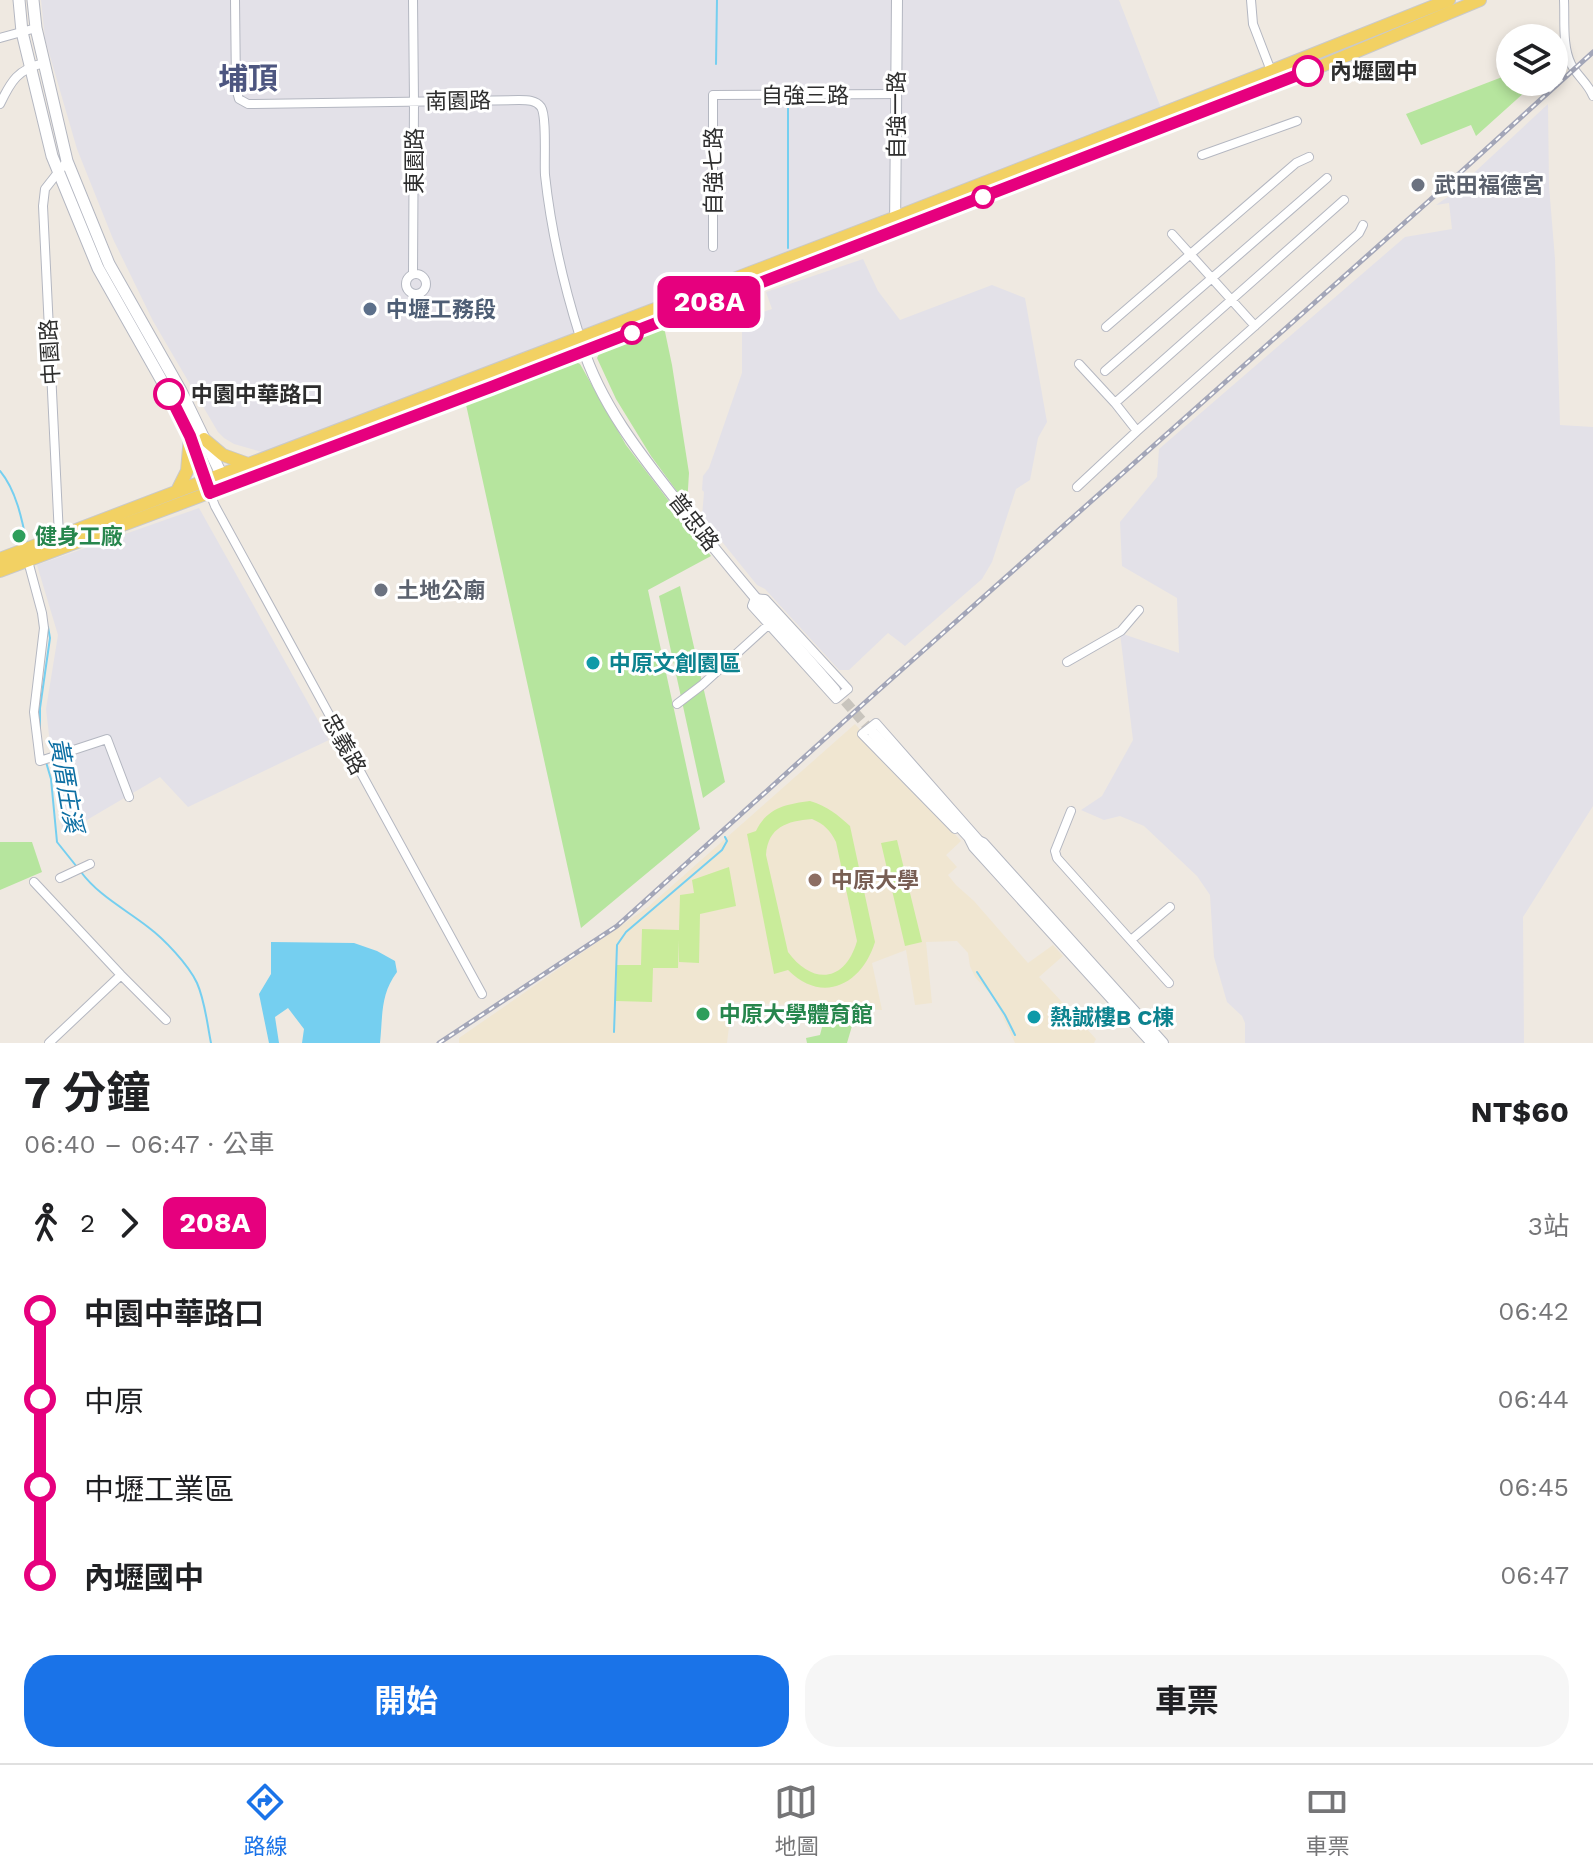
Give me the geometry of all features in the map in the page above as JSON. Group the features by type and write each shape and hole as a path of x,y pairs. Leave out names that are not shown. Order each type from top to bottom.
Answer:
{"main road":[{"path":"19,0 22,32 58,172 98,268 190,436 208,486"},
{"path":"33,0 36,28 67,161 109,264 181,391 224,480"},
{"path":"224,480 248,464 580,337 1276,85 1449,0"},
{"path":"0,559 29,554 224,480 584,351 1271,71 1433,8 1480,0"},
{"path":"177,491 187,471 190,436"},
{"path":"204,439 223,455 248,464"},
{"path":"0,571 59,536 177,491 208,486"}],"street":[{"name":"南園路","path":"235,0 236,88 243,103 519,100 535,102 541,107 551,226 580,337"},
{"name":"東園路","path":"413,0 413,274"},
{"name":"自強一路","path":"896,224 897,0"},
{"path":"1251,0 1253,24 1276,85"},
{"path":"1564,0 1569,61 1589,85 1593,96"},
{"path":"0,38 36,28"},
{"path":"0,104 10,84 30,66 44,63"},
{"name":"自強三路","path":"713,95 897,94"},
{"name":"自強七路","path":"713,95 713,247"},
{"path":"1202,155 1297,121"},
{"path":"1106,327 1296,163 1309,157"},
{"name":"中園路","path":"59,536 43,206 45,189 67,161"},
{"path":"1105,371 1327,178"},
{"path":"1115,403 1344,200"},
{"path":"1077,487 1359,233 1363,225"},
{"path":"1172,234 1255,326"},
{"name":"普忠路","path":"580,337 599,386 648,464 755,598 835,690"},
{"path":"1079,364 1137,431"},
{"name":"忠義路","path":"208,486 222,520 482,994"},
{"path":"29,554 44,628 34,712 40,761 107,739 129,797"},
{"path":"755,598 765,599 848,689 836,699 768,625 752,606 755,598"},
{"path":"1067,662 1121,631 1139,610"},
{"path":"677,704 768,625"},
{"path":"975,842 862,734 876,723 975,842 1152,1043"},
{"path":"873,733 1163,1043"},
{"path":"1071,811 1055,851 1057,858 1169,983"},
{"path":"60,878 90,864"},
{"path":"34,882 166,1020"},
{"path":"1131,940 1170,907"},
{"path":"49,1043 121,975"}],"shaded area":[{"path":"41,0 1119,0 1161,108 262,452 234,444 218,432 153,321 113,239 77,149 45,39"},
{"path":"1548,104 1560,425 1593,427 1593,806 1523,917 1524,1043 1245,1043 1245,1023 1227,1002 1214,957 1210,895 1197,876 1144,826 1120,816 1104,820 1081,810 1102,796 1133,740 1120,633 1179,653 1177,598 1122,566 1120,522 1157,477 1159,449 1405,237 1452,229 1449,203 1436,205"},
{"path":"863,259 878,291 900,320 992,285 1025,298 1047,422 1038,438 1030,480 1016,489 992,562 982,579 905,646 888,633 849,670 839,670 765,589 757,585 702,517 702,490 703,476 709,468 742,373 742,326 749,324 753,315 772,309 766,292"},
{"path":"199,508 329,740 188,807 160,777 63,834 46,709 58,635 37,565"},
{"name":"中原大學","path":"855,724 961,841 946,855 957,867 948,875 956,885 1028,963 1053,945 1063,956 1039,977 1096,1039 1094,1043 1015,1043 994,998 975,977 968,953 957,941 926,942 932,1003 915,1005 906,950 872,963 882,1010 732,1002 727,1043 459,1043 459,1038 648,907"}],"green space":[{"path":"1496,79 1496,96 1520,96 1476,136 1471,125 1421,145 1406,114"},
{"path":"664,327 689,473 687,505 651,456 616,399 597,358 600,352"},
{"name":"中原文創園區","path":"574,361 580,364 626,445 711,556 648,590 700,829 581,928 465,400"},
{"path":"680,586 725,782 703,798 659,596"},
{"path":"810,801 822,805 850,826 875,942 869,957 851,979 827,988 801,981 788,970 774,974 747,834 756,831 772,812","holes":["812,819 826,828 836,842 857,941 845,965 827,975 807,970 788,952 766,855 771,838 780,827"]},
{"path":"897,840 922,942 905,946 881,843"},
{"path":"0,842 32,842 42,872 0,890"},
{"path":"729,867 736,906 700,914 699,963 679,962 679,940 678,968 653,968 652,1002 616,1001 617,965 641,965 642,929 679,930 680,895 694,893 692,880"},
{"path":"827,1008 857,1009 847,1043 807,1043 806,1038 820,1035"}],"water":[{"path":"271,942 354,943 395,961 397,972 385,997 380,1043 302,1043 304,1029 288,1008 275,1017 279,1043 269,1043 259,994 271,974"}],"waterway":[{"path":"716,64 717,0"},
{"path":"788,105 788,248"},
{"name":"黃厝庄溪","path":"0,471 14,496 27,544"},
{"name":"黃厝庄溪","path":"40,728 50,638 48,627"},
{"name":"黃厝庄溪","path":"46,762 51,779 57,842 77,867"},
{"path":"614,1032 617,945 626,932 722,850 727,841 725,837"},
{"name":"黃厝庄溪","path":"81,872 104,895 161,938 188,968 202,997 211,1043"},
{"path":"977,972 1015,1035"}],"tunnel":[{"path":"835,690 873,733"}],"railway":[{"path":"439,1043 617,926 1593,52"}],"bus line":[{"name":"208A","path":"169,394 190,436 210,493 1308,71"}],"place":[{"name":"內壢國中","path":"1308,71"},
{"name":"武田福德宮","path":"1418,185"},
{"name":"中壢工務段","path":"370,309"},
{"name":"中園中華路口","path":"169,394"},
{"name":"健身工廠","path":"19,536"},
{"name":"土地公廟","path":"381,590"},
{"name":"中原文創園區","path":"593,663"},
{"name":"中原大學","path":"815,880"},
{"name":"中原大學體育館","path":"703,1014"},
{"name":"熱誠樓B C棟","path":"1034,1017"}],"district":[{"name":"埔頂","path":"248,78"}]}
